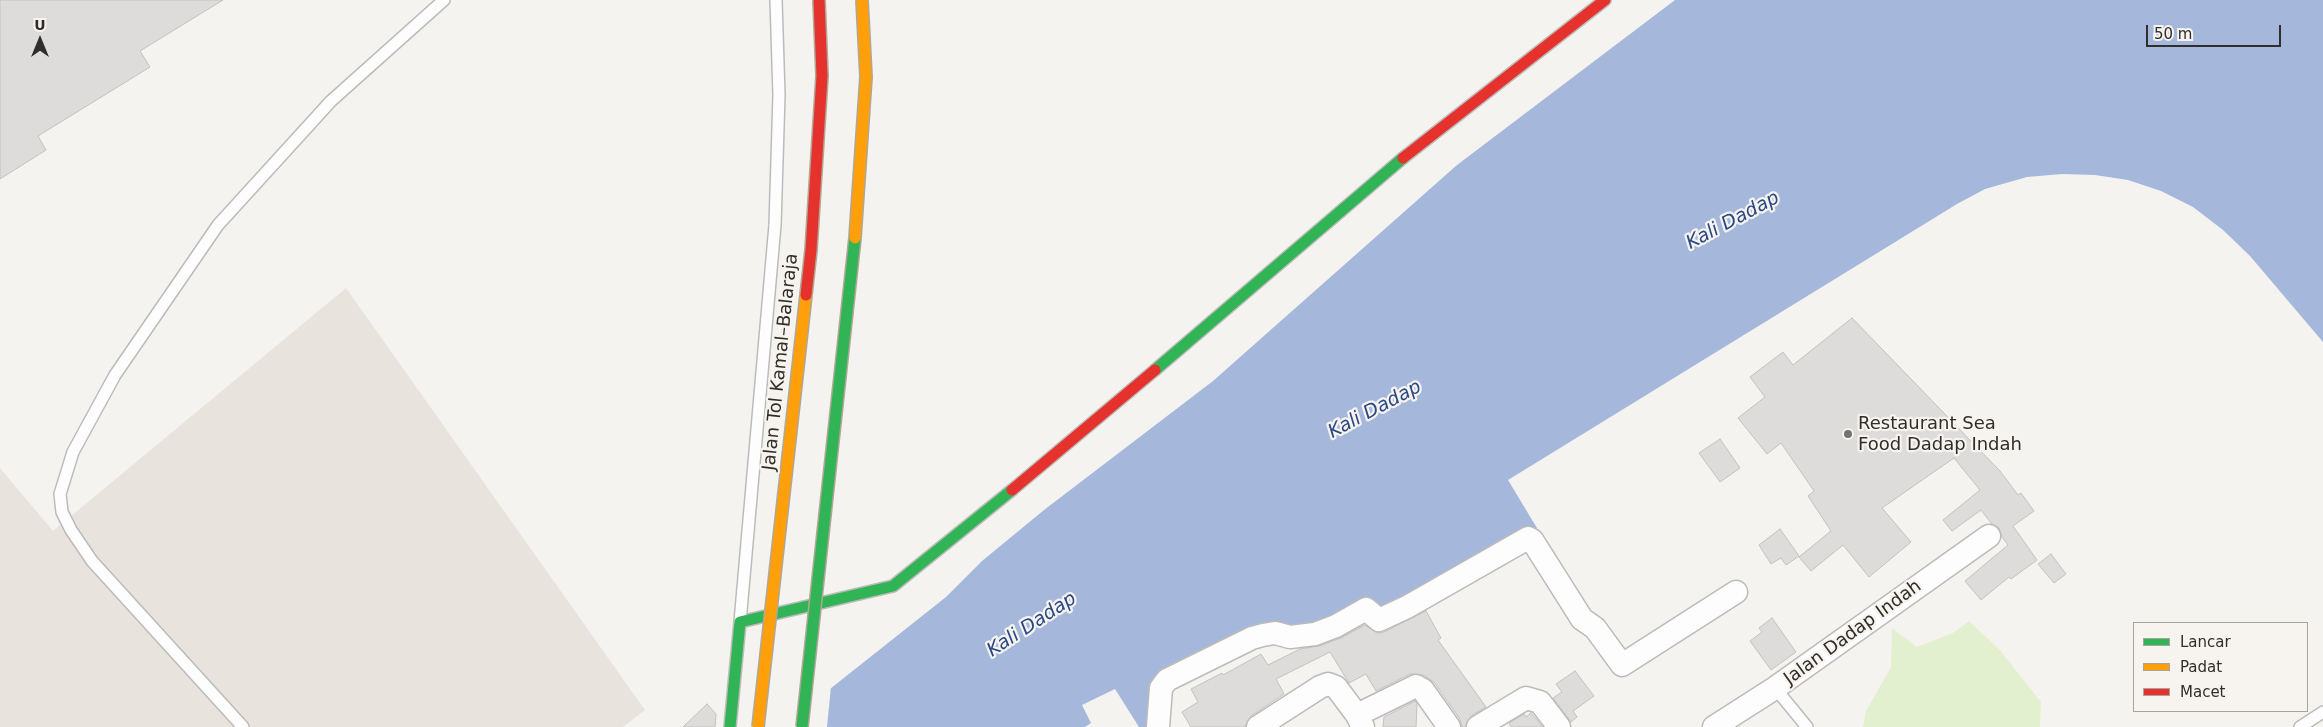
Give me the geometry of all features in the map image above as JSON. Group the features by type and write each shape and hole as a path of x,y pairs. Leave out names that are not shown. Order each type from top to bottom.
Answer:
{"main road":[{"name":"Jalan Tol Kamal–Balaraja","path":"758,727 811,250 822,76 819,0"},
{"path":"802,727 854,254 866,77 862,0"},
{"path":"730,727 740,622 893,586 1053,456 1408,154 1605,0"}],"street":[{"name":"Jalan Dadap Indah","path":"1714,727 1775,688 1988,536"},
{"path":"1158,727 1158,702 1161,688 1167,680 1252,638 1275,633 1290,637 1315,634 1336,626 1366,610 1379,620 1408,607 1528,538 1532,540 1582,619 1595,628 1604,643 1622,664 1736,592"},
{"path":"1258,727 1320,687 1328,684 1336,687 1360,721 1416,686 1423,690 1449,727"},
{"path":"1478,727 1526,698 1540,702 1559,727"}],"lane":[{"path":"243,727 92,561 71,530 62,512 60,494 73,452 115,375 218,225 331,100 444,0"},
{"path":"740,622 775,224 779,95 776,0"},
{"path":"1775,688 1807,727"},
{"path":"2300,727 2323,712"}],"shaded area":[{"path":"346,288 645,710 623,727 0,727 0,468 53,531"}],"green space":[{"path":"1969,621 1999,649 2041,702 2040,727 1863,727 1866,711 1891,667 1892,628 1917,647 1953,633"}],"water":[{"name":"Kali Dadap","path":"1675,0 2323,0 2323,342 2250,256 2223,230 2193,207 2161,191 2128,180 2095,175 2062,174 2027,177 1985,189 1957,204 1508,480 1537,528 1428,589 1381,607 1160,677 1155,727 1139,727 1115,689 1082,705 1091,723 1085,727 782,727 946,597 982,561 1044,510 1213,381 1457,165"}],"pier":[{"path":"831,686 827,727 779,727 780,725"}],"building":[{"path":"0,0 223,0 140,51 150,67 38,136 46,150 0,179"},
{"path":"1852,318 2000,471 2018,495 2021,493 2034,511 2013,526 2037,560 2011,579 2009,577 1981,600 1965,581 2008,545 2002,537 1999,528 1991,523 1981,510 1952,531 1943,520 1980,490 1954,458 1882,508 1911,542 1869,577 1843,545 1811,571 1799,557 1831,531 1808,496 1814,491 1781,443 1767,454 1738,418 1765,397 1750,377 1783,352 1793,365"},
{"path":"1720,439 1740,468 1720,482 1699,453"},
{"path":"1780,529 1799,556 1786,565 1781,558 1771,564 1759,545"},
{"path":"2051,554 2066,574 2054,583 2038,564"},
{"path":"1426,611 1441,638 1438,640 1486,707 1471,716 1465,727 1462,727 1460,719 1434,682 1423,675 1410,674 1376,691 1366,674 1349,683 1330,652 1276,679 1284,694 1251,716 1245,727 1191,727 1182,712 1198,702 1191,689 1222,673 1223,675 1261,654 1268,665 1300,649 1319,646 1341,638 1365,625 1377,633 1384,632"},
{"path":"1772,618 1796,652 1771,670 1750,641 1762,632 1759,628"},
{"path":"1575,671 1594,696 1573,711 1577,717 1571,722 1553,698 1562,692 1556,684"},
{"path":"1415,701 1417,704 1416,727 1383,727 1384,717"},
{"path":"707,704 716,714 715,727 683,727"},
{"path":"1531,713 1543,727 1511,727 1509,723 1524,714 1526,717"}],"traffic: fast":[{"path":"1155,370 1403,158"},
{"path":"802,727 855,238"},
{"path":"730,727 740,622 893,586 1012,490"}],"traffic: jam":[{"path":"806,295 811,250 822,76 819,0"},
{"path":"1403,158 1605,0"},
{"path":"1012,490 1155,370"}],"traffic: slow":[{"path":"855,238 866,77 862,0"},
{"path":"758,727 806,295"}],"place":[{"name":"Restaurant Sea Food Dadap Indah","path":"1848,434"}]}
